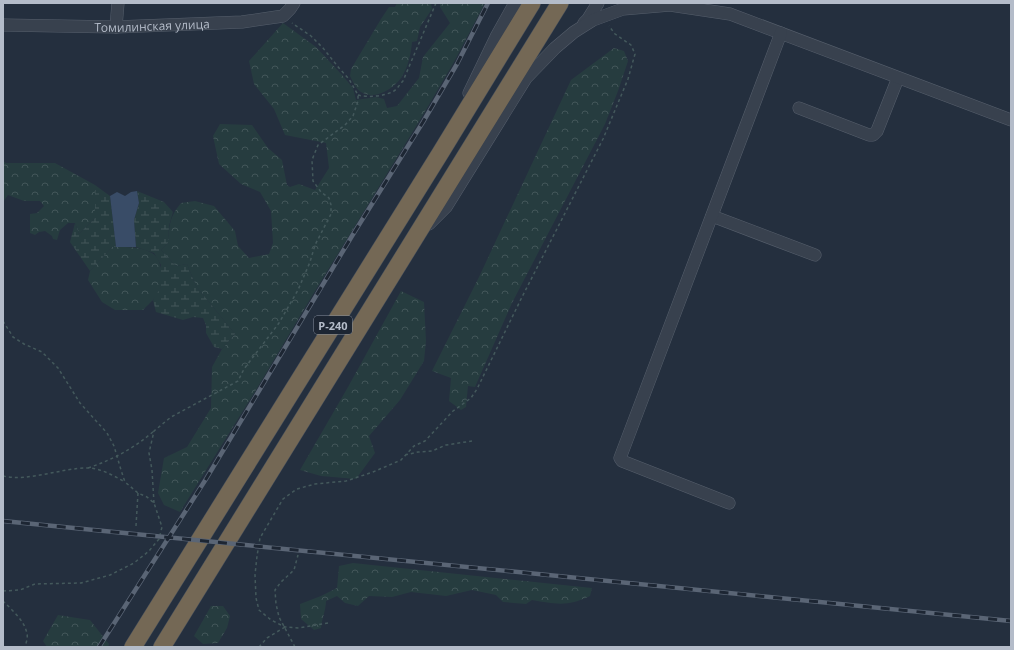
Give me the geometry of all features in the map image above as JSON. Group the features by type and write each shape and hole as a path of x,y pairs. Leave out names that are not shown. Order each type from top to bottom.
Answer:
{"highway":[{"name":"Р-240","path":"133,647 532,3"},
{"name":"Р-240","path":"162,647 560,3"}],"street":[{"path":"116,27 118,3"},
{"path":"283,16 294,3"},
{"path":"441,152 496,37 515,3"},
{"path":"415,239 446,207 526,78 555,48 588,19 598,3"},
{"path":"716,3 730,14"},
{"path":"574,32 594,20 624,9 670,5 730,14 1011,120"},
{"name":"Томилинская улица","path":"3,25 116,27 242,22 283,16"},
{"path":"728,503 622,461 620,458 781,34"},
{"path":"799,108 869,135 873,135 877,131 898,78"},
{"path":"712,216 815,255"}],"path":[{"path":"358,95 376,96 395,90 403,81 436,3"},
{"path":"3,476 26,476 88,468 116,457 138,445 172,417 238,381 244,369 279,323 298,290 310,262 315,245 331,214 329,198 321,192 313,181 312,160 318,145 345,125 353,116 358,100 358,95 349,79 322,48 311,36 283,16"},
{"path":"328,623 299,628 285,627 270,620 259,610 256,598 255,576 260,538 283,498 297,489 315,484 346,481 373,472 401,460 414,446 425,441 453,411 471,398 477,389 522,296 603,139 628,79 635,54 631,45 615,34 607,24"},
{"path":"3,321 13,337 42,352 58,368 80,403 107,432 114,446 116,457 125,482"},
{"path":"3,592 20,590 35,584 81,583 110,575 134,563 149,551 159,539 162,527 154,502 152,470 149,453 150,442 154,431"},
{"path":"405,455 432,451 446,445 472,441"},
{"path":"88,468 108,472 125,482 138,493 154,502"},
{"path":"136,526 138,493"},
{"path":"295,647 279,617 275,590 294,570 298,555"},
{"path":"3,602 17,615 24,627 28,635 26,647"},
{"path":"259,647 267,638 285,627"}],"green space":[{"path":"397,3 431,3 432,9 420,27 417,41 412,42 409,61 401,78 394,86 384,92 368,95 358,90 355,86 350,76 351,69 389,7 395,7"},
{"path":"440,3 485,3 454,62 420,120 180,512 164,505 158,493 164,458 187,447 211,408 212,367 222,349 235,334 196,286 187,264 176,266 161,250 168,243 170,226 174,212 181,203 195,201 214,206 235,231 238,246 249,258 269,254 273,243 271,211 260,192 241,184 219,164 213,136 220,124 252,125 268,148 282,160 287,185 290,187 299,184 315,190 329,168 326,143 285,135 274,109 254,84 249,61 283,23 316,47 353,88 356,100 376,97 384,99 387,108 397,106 419,78 423,57 450,23 440,7"},
{"path":"614,48 624,51 628,61 605,124 512,303 475,387 468,386 466,407 461,410 449,401 451,378 432,371 479,277 571,80"},
{"path":"3,161 6,163 55,163 95,185 95,218 79,234 75,223 68,223 60,230 57,240 53,239 52,236 45,231 39,232 35,235 30,233 30,214 37,213 44,206 40,201 24,201 8,195 3,202"},
{"path":"95,185 110,196 116,247 112,247 90,271 70,242 75,223 79,234 95,218"},
{"path":"137,191 164,202 173,212 169,226 168,243 161,250 176,266 187,264 196,286 235,334 222,349 214,347 206,333 206,325 203,318 193,317 183,320 156,312 153,300 161,287 161,265 154,253 136,247 134,220 139,203"},
{"path":"112,247 132,247 143,249 155,255 160,263 162,283 160,290 143,310 115,310 102,302 88,280 90,271"},
{"path":"401,291 424,302 426,341 424,361 400,400 369,436 375,453 356,479 321,476 300,470 348,387"},
{"path":"353,563 592,588 590,596 575,602 561,604 532,600 526,604 503,602 496,595 472,590 446,596 411,592 392,597 369,596 358,606 345,603 337,596 326,601 321,628 314,630 301,619 300,604 337,588 339,566"},
{"path":"211,606 223,606 230,616 227,628 218,643 203,644 194,636"},
{"path":"58,615 90,620 109,644 108,647 47,647 43,641"}],"water":[{"path":"137,191 139,203 134,220 136,247 116,247 110,196 117,192 125,196 131,192"}],"railway":[{"path":"99,647 206,479 352,236 423,122 457,64 488,3"},
{"path":"3,521 1011,621"}]}
